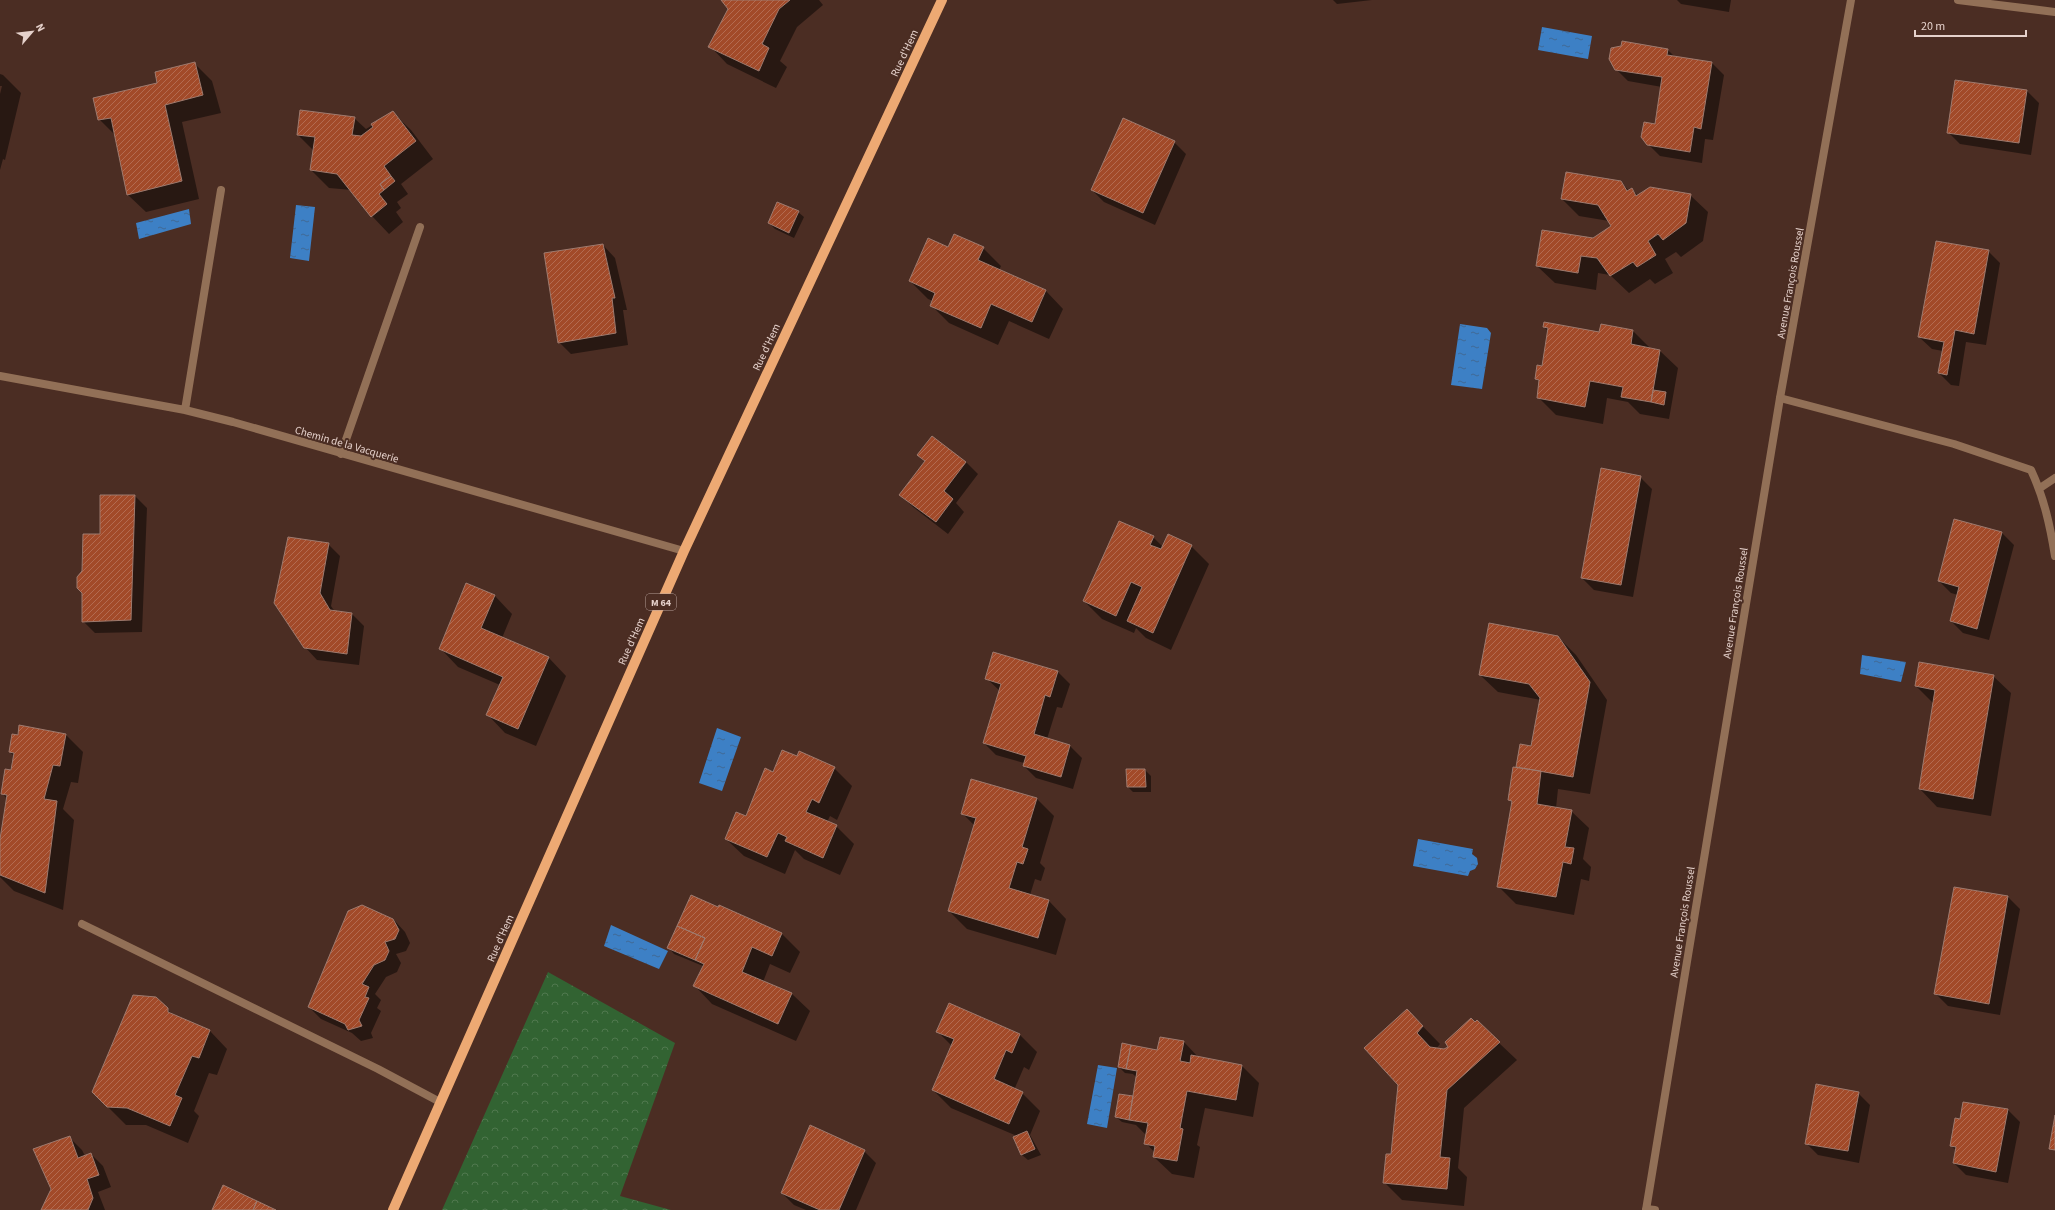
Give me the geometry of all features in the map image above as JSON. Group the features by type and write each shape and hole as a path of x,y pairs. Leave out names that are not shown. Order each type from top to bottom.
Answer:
{"main road":[{"name":"Rue d'Hem","path":"393,1210 684,551 942,0"}],"street":[{"name":"Avenue François Roussel","path":"1646,1209 1780,398 1851,0"},
{"path":"1958,0 2055,12"},
{"path":"185,410 221,190"},
{"path":"341,454 420,228"},
{"name":"Chemin de la Vacquerie","path":"0,376 185,410 684,551"},
{"path":"1780,398 1954,444 2032,470 2040,488 2050,521 2055,556"},
{"path":"2040,488 2055,478"},
{"path":"82,924 378,1069 440,1102"},
{"path":"1646,1209 1655,1210"}],"green space":[{"path":"548,972 675,1043 620,1196 671,1210 442,1210"}],"water":[{"path":"1542,27 1592,36 1588,59 1538,50"},
{"path":"296,205 315,207 309,261 290,258"},
{"path":"189,209 191,224 139,239 136,223"},
{"path":"1460,324 1487,328 1491,333 1482,389 1451,385"},
{"path":"1862,655 1906,662 1901,682 1860,674"},
{"path":"717,728 741,737 722,791 699,783"},
{"path":"1418,839 1473,849 1472,854 1477,858 1478,864 1475,869 1470,871 1468,876 1413,866"},
{"path":"611,925 668,951 659,969 604,946"},
{"path":"1098,1065 1117,1068 1107,1128 1087,1124"}],"building":[{"path":"721,0 790,0 779,9 762,44 769,48 759,71 708,47 728,9"},
{"path":"1622,41 1668,49 1667,55 1712,62 1701,129 1694,127 1690,152 1647,145 1641,137 1644,122 1655,124 1662,77 1615,70 1609,59 1611,48 1621,46"},
{"path":"195,62 203,95 165,105 182,181 127,195 111,118 98,120 93,98 157,83 155,72"},
{"path":"1955,80 2027,90 2019,143 1947,133"},
{"path":"300,110 355,117 352,135 361,136 373,127 371,124 393,111 416,141 384,166 391,176 380,184 384,190 379,194 387,204 371,217 337,174 310,170 315,137 297,135"},
{"path":"1123,118 1175,141 1143,213 1091,190"},
{"path":"1566,172 1621,181 1627,191 1632,188 1636,196 1650,187 1691,194 1686,223 1663,240 1658,234 1648,241 1656,255 1637,267 1633,262 1610,276 1597,258 1581,256 1578,273 1536,266 1542,230 1593,238 1611,226 1598,205 1561,199"},
{"path":"391,176 395,181 384,190 380,184"},
{"path":"777,202 799,211 789,233 768,223"},
{"path":"954,234 984,247 978,260 1046,290 1032,322 991,304 981,328 930,306 935,293 909,281 928,238 948,247"},
{"path":"1936,241 1989,250 1974,334 1955,330 1947,375 1938,373 1944,342 1918,337"},
{"path":"603,244 615,298 612,298 616,333 558,343 544,253"},
{"path":"1544,322 1599,332 1601,324 1633,330 1631,344 1660,350 1651,402 1621,397 1623,387 1590,381 1585,407 1537,398 1539,380 1535,379 1537,365 1542,366 1548,328 1543,327"},
{"path":"1653,390 1666,392 1664,405 1651,402"},
{"path":"932,436 966,462 944,491 953,499 936,522 899,495 925,461 917,455"},
{"path":"1601,468 1641,476 1621,585 1581,578"},
{"path":"100,495 135,495 131,620 82,622 82,593 77,588 77,577 82,571 83,534 100,534"},
{"path":"1954,519 2002,532 1977,629 1950,621 1959,587 1938,581"},
{"path":"1119,521 1154,536 1150,545 1161,549 1168,534 1192,545 1153,633 1127,621 1142,587 1131,582 1116,616 1083,601"},
{"path":"288,537 329,543 320,593 330,610 352,613 347,654 304,648 274,603"},
{"path":"466,583 495,595 481,628 549,657 518,729 486,715 503,677 439,649"},
{"path":"1489,623 1558,636 1590,682 1573,777 1516,767 1520,744 1531,746 1540,698 1529,684 1479,675"},
{"path":"993,652 1058,671 1050,697 1045,695 1034,734 1070,745 1061,777 1023,766 1026,756 983,743 1001,684 985,679"},
{"path":"1919,662 1994,675 1973,799 1919,789 1935,690 1915,686"},
{"path":"19,725 66,734 60,766 53,765 44,799 57,801 45,893 0,875 0,839 7,795 1,794 5,769 11,770 14,753 9,752 12,734 18,735"},
{"path":"782,750 797,756 799,751 835,767 819,803 812,799 806,812 837,825 823,858 785,841 787,837 778,833 767,857 725,839 736,812 746,816 765,768 773,772"},
{"path":"1513,767 1541,771 1537,804 1572,810 1565,847 1574,848 1571,864 1563,862 1556,897 1497,887 1512,801 1508,800"},
{"path":"1126,769 1145,769 1146,787 1127,787"},
{"path":"971,779 1037,798 1022,847 1028,849 1023,864 1017,862 1009,888 1049,900 1038,938 948,911 976,818 961,814"},
{"path":"1954,887 2008,896 1989,1004 1934,994"},
{"path":"691,895 718,907 719,905 782,933 772,956 752,947 742,972 792,993 778,1024 693,986 704,964 695,960 705,938 677,926"},
{"path":"362,905 393,919 399,930 395,939 385,942 389,951 385,960 374,965 362,984 369,987 365,997 369,998 359,1020 362,1026 348,1030 345,1024 308,1007 348,911"},
{"path":"677,926 705,938 695,960 667,948"},
{"path":"133,995 156,997 168,1008 168,1012 210,1030 199,1058 192,1056 175,1095 182,1098 170,1126 127,1108 107,1107 92,1092"},
{"path":"949,1003 1020,1034 1012,1053 1006,1050 994,1079 1023,1092 1009,1124 932,1090 954,1039 936,1032"},
{"path":"1407,1009 1423,1026 1417,1033 1430,1047 1444,1049 1448,1047 1445,1042 1471,1018 1475,1022 1477,1020 1500,1042 1447,1090 1440,1157 1450,1158 1447,1189 1383,1183 1386,1154 1391,1154 1398,1085 1364,1048"},
{"path":"1160,1037 1184,1041 1180,1061 1190,1063 1191,1055 1242,1065 1236,1100 1187,1091 1180,1128 1183,1129 1177,1161 1153,1157 1155,1146 1144,1144 1148,1123 1129,1120 1137,1071 1126,1069 1131,1045 1157,1050"},
{"path":"1122,1043 1131,1045 1126,1069 1118,1067"},
{"path":"1816,1084 1859,1092 1848,1151 1805,1144"},
{"path":"1119,1094 1133,1096 1129,1120 1115,1117"},
{"path":"1963,1102 2008,1109 1996,1172 1953,1163 1956,1147 1950,1146 1955,1118 1960,1119"},
{"path":"2055,1115 2055,1150 2049,1149"},
{"path":"810,1125 865,1150 839,1210 820,1210 781,1193"},
{"path":"1027,1131 1035,1149 1021,1155 1013,1137"},
{"path":"70,1136 78,1158 91,1153 99,1175 87,1179 93,1198 88,1210 41,1210 51,1189 33,1149"},
{"path":"223,1185 257,1201 253,1210 212,1210"},
{"path":"257,1201 276,1210 253,1210"}]}
